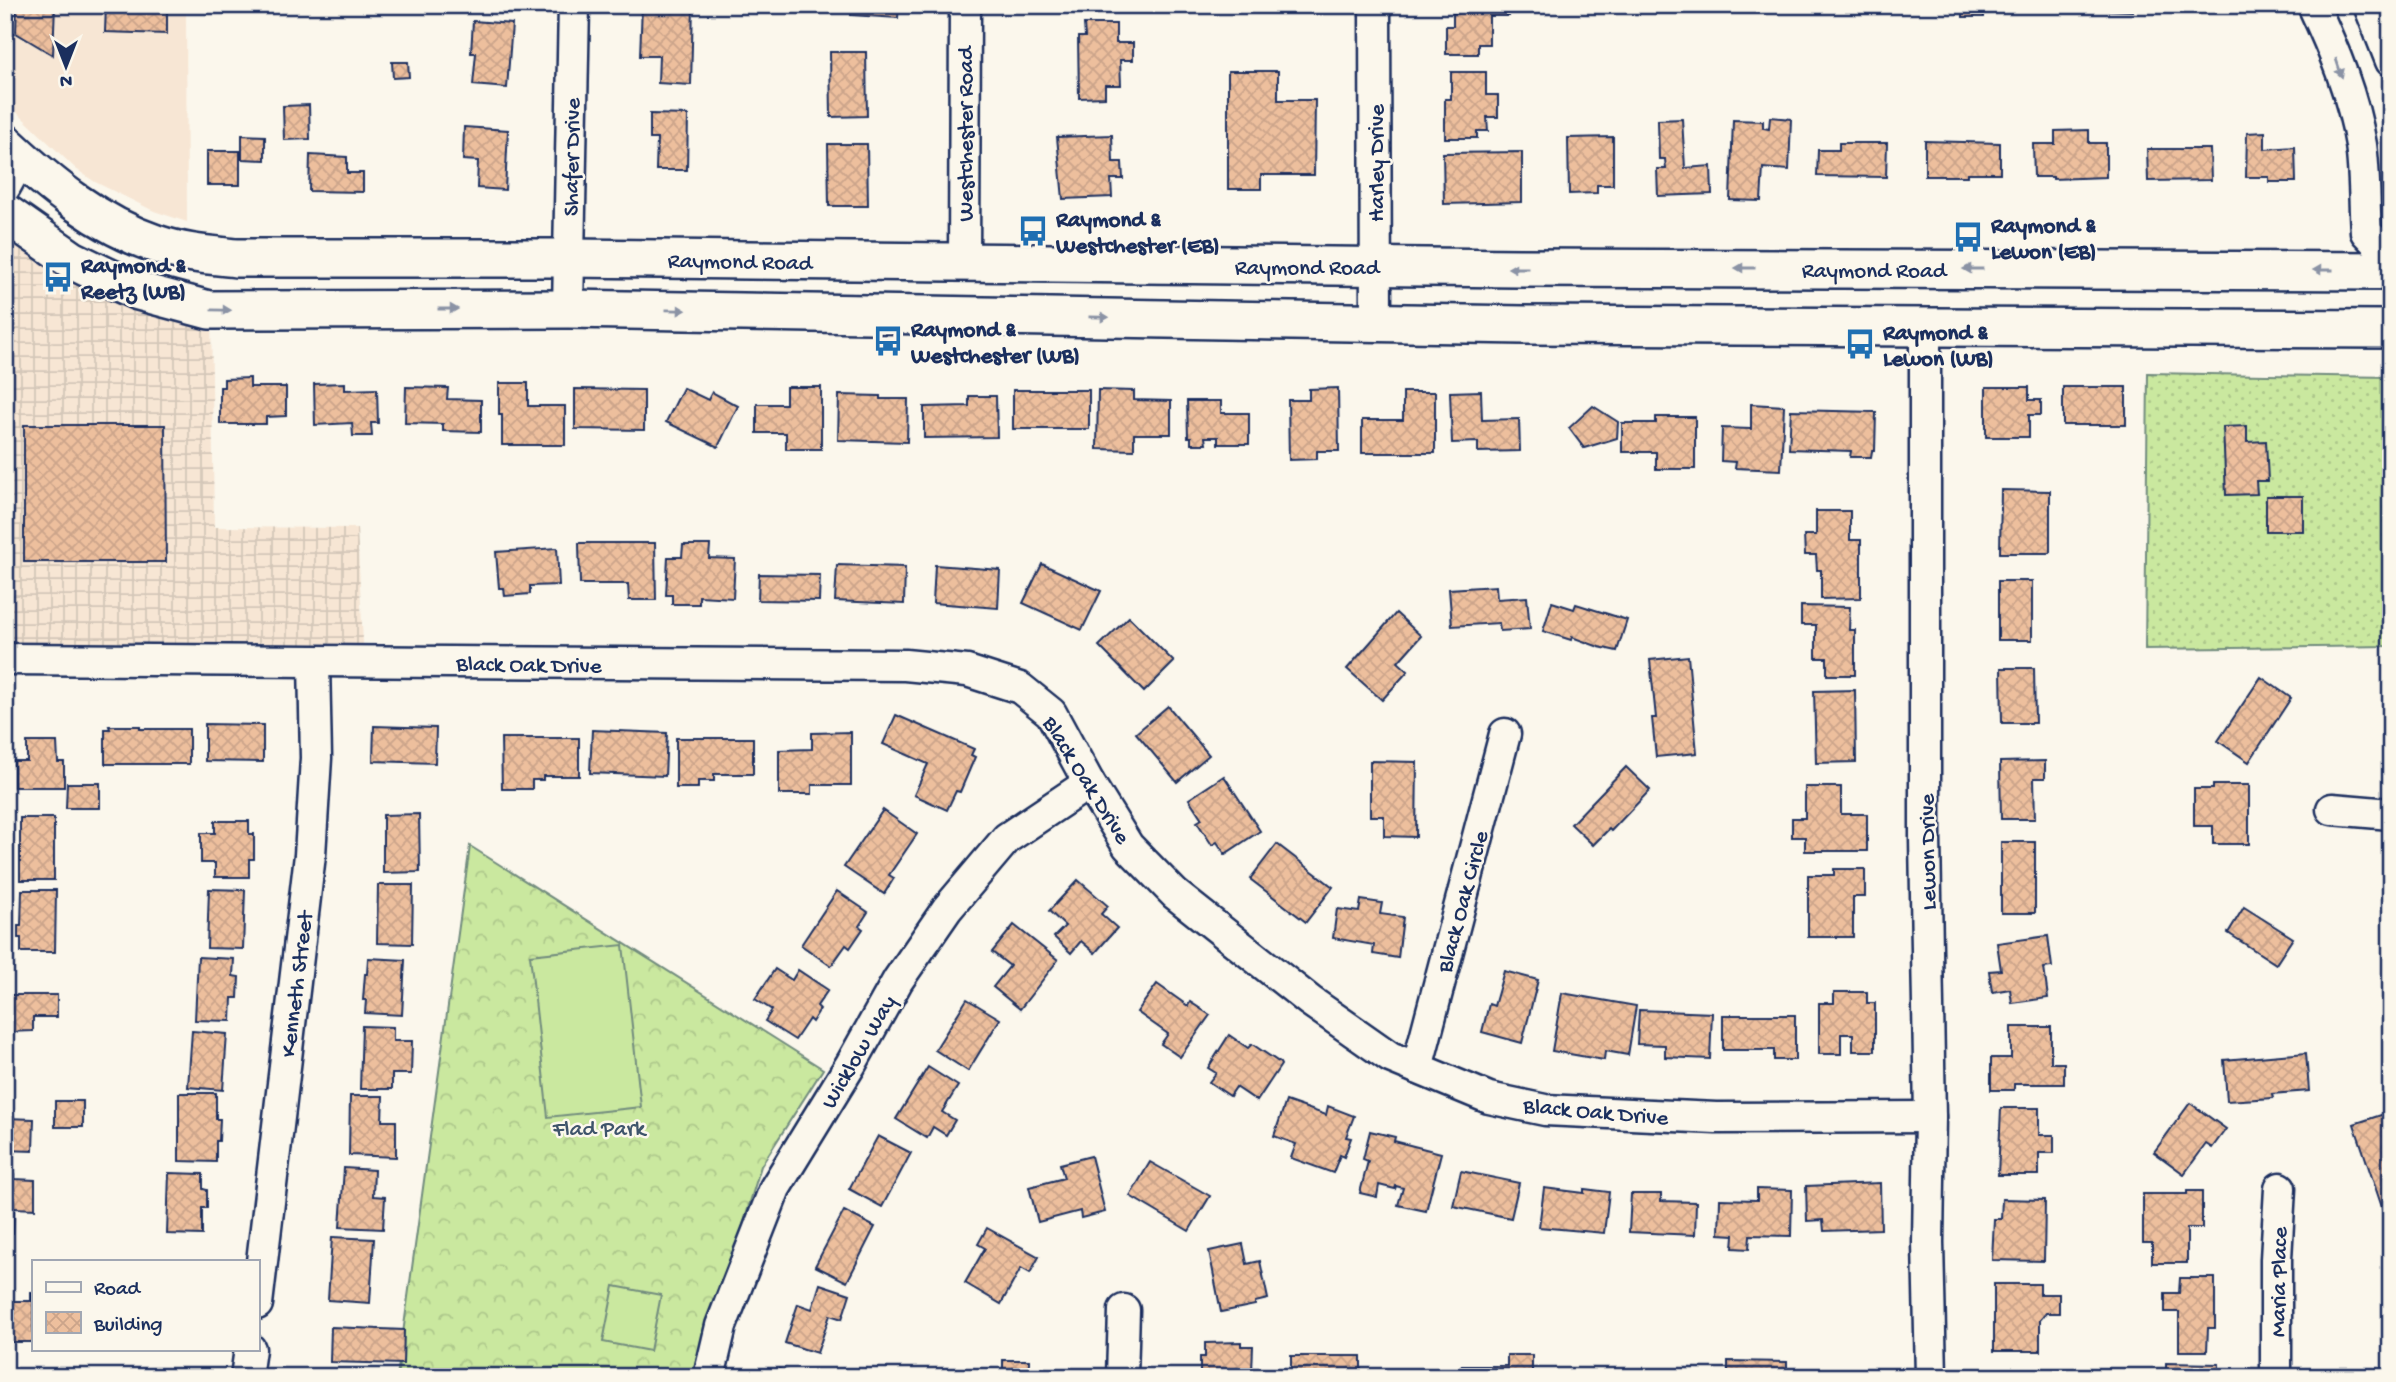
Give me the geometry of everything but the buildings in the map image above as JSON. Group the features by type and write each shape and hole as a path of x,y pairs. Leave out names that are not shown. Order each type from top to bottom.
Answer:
{"main road":[{"name":"Raymond Road","path":"10,162 120,230 158,245 193,253 236,258 2391,271"},
{"path":"5,213 72,260 107,278 138,290 209,310 568,309 1376,322 2391,329"}],"street":[{"name":"Shafer Drive","path":"568,309 574,5"},
{"name":"Westchester Road","path":"964,264 965,5"},
{"name":"Harley Drive","path":"1375,5 1376,322"},
{"path":"2313,5 2333,49 2361,146 2366,232 2391,258"},
{"path":"2369,5 2391,61"},
{"name":"Lewon Drive","path":"1926,327 1925,838 1931,1377"},
{"name":"Black Oak Drive","path":"5,659 905,665 967,671 1020,688 1051,713 1128,846 1175,894 1310,1001 1390,1056 1489,1098 1545,1110 1716,1118 1930,1117"},
{"name":"Kenneth Street","path":"259,1287 310,855 316,758 314,662"},
{"name":"Black Oak Circle","path":"1417,1068 1505,734"},
{"name":"Wicklow Way","path":"709,1377 721,1326 775,1188 898,980 947,909 1007,838 1090,783"},
{"path":"2332,809 2391,814"},
{"name":"Maria Place","path":"2276,1377 2276,1259 2280,1188"},
{"path":"1122,1377 1124,1310"},
{"path":"246,1377 250,1350"}],"shaded area":[{"path":"5,5 186,5 187,222 154,211 95,182 76,169 5,101"},
{"path":"5,213 211,310 214,527 357,528 364,662 5,659"}],"green space":[{"path":"2148,373 2391,377 2391,646 2145,649"},
{"name":"Flad Park","path":"470,846 823,1069 761,1166 697,1377 397,1377"},
{"path":"623,945 641,1107 548,1117 530,955"},
{"path":"614,1286 661,1295 650,1351 603,1342"}],"place":[{"name":"Raymond & Westchester (EB)","path":"1033,231"},
{"name":"Raymond & Lewon (EB)","path":"1968,237"},
{"name":"Raymond & Reetz (WB)","path":"58,277"},
{"name":"Raymond & Westchester (WB)","path":"888,341"},
{"name":"Raymond & Lewon (WB)","path":"1860,344"}]}
